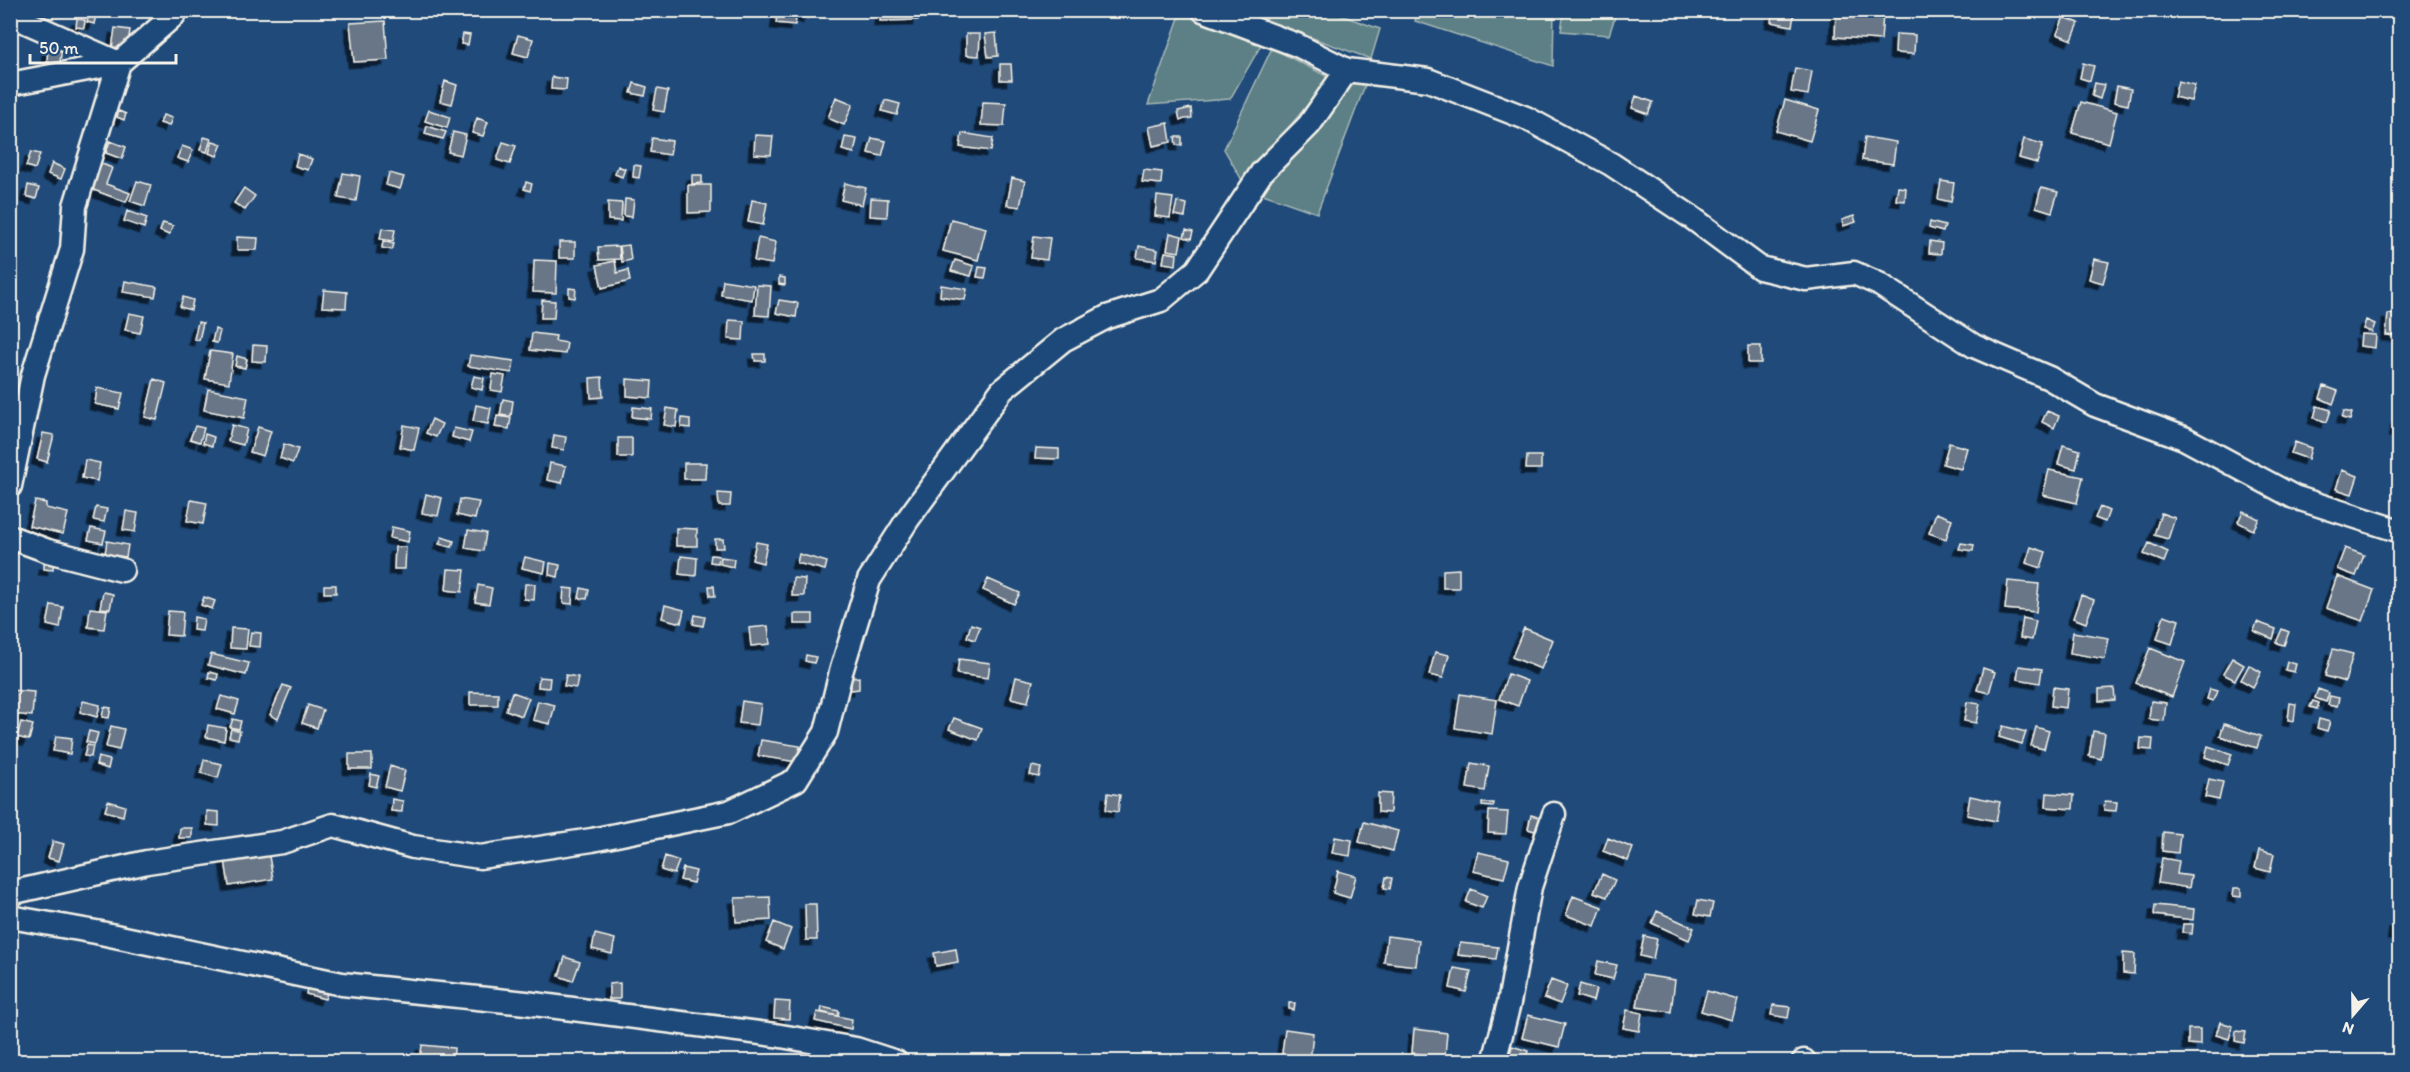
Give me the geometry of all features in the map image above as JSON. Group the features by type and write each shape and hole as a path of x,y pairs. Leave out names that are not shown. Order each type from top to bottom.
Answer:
{"street":[{"path":"10,84 119,63 177,10"},
{"path":"1203,10 1297,45 1347,70 1428,80 1526,118 1611,164 1691,217 1760,268 1806,279 1854,273 1879,284 1974,346 2049,378 2095,405 2184,438 2294,497 2400,531"},
{"path":"10,15 119,63"},
{"path":"10,486 33,375 72,249 75,206 119,63"},
{"path":"10,893 147,862 282,842 333,825 413,847 480,857 592,840 729,812 796,780 826,732 841,672 869,580 908,519 1002,390 1063,340 1107,317 1161,300 1197,270 1262,172 1309,125 1347,70"},
{"path":"10,537 48,551 122,570"},
{"path":"1494,1062 1509,1003 1530,887 1554,814"},
{"path":"10,917 96,932 342,984 526,1003 775,1035 856,1049 896,1062"}],"green space":[{"path":"1564,10 1617,11 1609,35 1561,31"},
{"path":"1238,11 1329,11 1380,29 1371,59"},
{"path":"1418,11 1554,11 1553,66 1415,21"},
{"path":"1181,12 1264,40 1230,99 1148,105"},
{"path":"1272,48 1330,78 1243,182 1224,149"},
{"path":"1351,78 1367,80 1317,213 1260,193"}],"building":[{"path":"778,10 797,10 795,25 776,23"},
{"path":"804,10 810,11 808,18 803,16"},
{"path":"880,10 918,10 918,20 880,21"},
{"path":"1773,10 1795,10 1792,26 1771,22"},
{"path":"1836,12 1883,15 1881,40 1835,37"},
{"path":"89,14 96,15 94,24 87,22"},
{"path":"2064,17 2079,23 2072,40 2057,34"},
{"path":"77,19 85,20 84,28 76,27"},
{"path":"385,21 388,60 354,62 350,23"},
{"path":"115,28 130,30 127,51 112,49"},
{"path":"996,33 998,56 988,57 985,34"},
{"path":"463,34 470,35 468,45 461,44"},
{"path":"966,34 980,34 979,56 966,55"},
{"path":"1896,34 1915,35 1914,54 1895,53"},
{"path":"518,35 533,39 528,57 513,53"},
{"path":"48,45 62,46 60,63 47,62"},
{"path":"2083,63 2094,66 2090,81 2080,78"},
{"path":"1000,64 1011,64 1012,80 1000,80"},
{"path":"1795,68 1812,71 1808,95 1791,92"},
{"path":"552,77 567,79 566,90 551,89"},
{"path":"445,81 457,85 452,104 440,101"},
{"path":"2178,81 2195,85 2191,101 2174,97"},
{"path":"634,83 647,87 645,96 631,93"},
{"path":"2095,83 2104,85 2100,99 2092,96"},
{"path":"2117,86 2131,89 2128,105 2114,102"},
{"path":"657,89 668,91 664,112 653,110"},
{"path":"1636,96 1653,102 1648,114 1632,108"},
{"path":"836,97 853,104 844,125 828,118"},
{"path":"885,100 900,104 897,115 882,111"},
{"path":"1785,100 1819,110 1810,141 1776,131"},
{"path":"983,102 1006,103 1004,126 981,125"},
{"path":"2081,102 2117,112 2109,143 2072,133"},
{"path":"1191,108 1192,118 1180,120 1178,111"},
{"path":"429,110 450,117 447,128 425,121"},
{"path":"119,111 126,114 124,120 117,117"},
{"path":"163,115 172,118 169,126 160,123"},
{"path":"477,118 488,122 483,136 472,133"},
{"path":"1168,123 1171,142 1153,146 1149,127"},
{"path":"427,126 446,132 443,139 425,134"},
{"path":"453,132 466,135 461,155 448,152"},
{"path":"962,133 993,138 991,151 960,147"},
{"path":"755,135 773,136 771,155 754,154"},
{"path":"204,137 211,139 207,152 200,150"},
{"path":"845,137 857,139 854,153 842,150"},
{"path":"1175,137 1182,137 1182,145 1176,145"},
{"path":"1865,137 1896,142 1893,164 1862,160"},
{"path":"652,138 672,141 670,155 650,152"},
{"path":"872,138 886,141 882,156 868,153"},
{"path":"2024,139 2043,144 2037,163 2019,158"},
{"path":"110,141 126,147 122,159 106,153"},
{"path":"213,141 222,144 217,156 209,153"},
{"path":"503,142 516,146 510,164 497,160"},
{"path":"182,146 193,150 188,162 177,158"},
{"path":"31,152 40,154 35,169 26,166"},
{"path":"298,154 312,159 308,170 295,166"},
{"path":"52,163 65,169 61,179 48,174"},
{"path":"100,163 112,168 106,184 130,193 126,202 91,189"},
{"path":"634,165 641,166 639,178 633,177"},
{"path":"618,166 625,169 622,177 615,174"},
{"path":"1144,170 1162,172 1161,184 1142,182"},
{"path":"343,173 360,176 356,201 338,198"},
{"path":"389,173 404,177 400,189 386,185"},
{"path":"692,175 702,175 702,183 692,184"},
{"path":"1012,178 1025,181 1020,207 1007,205"},
{"path":"137,181 151,185 145,206 130,201"},
{"path":"1941,181 1954,183 1951,202 1938,199"},
{"path":"526,182 532,184 530,191 524,189"},
{"path":"845,183 866,188 862,205 841,200"},
{"path":"28,185 39,188 36,199 26,196"},
{"path":"688,185 711,185 711,212 688,213"},
{"path":"1898,187 1906,188 1905,201 1896,200"},
{"path":"244,188 255,196 245,210 234,203"},
{"path":"2041,188 2058,192 2052,212 2036,207"},
{"path":"1157,196 1173,198 1170,218 1155,216"},
{"path":"871,198 888,199 887,217 870,216"},
{"path":"625,199 634,200 632,217 624,216"},
{"path":"752,200 767,203 763,225 748,222"},
{"path":"608,202 622,203 621,221 608,220"},
{"path":"1177,202 1187,204 1185,217 1174,215"},
{"path":"127,211 147,218 144,228 124,221"},
{"path":"1854,216 1856,222 1843,226 1842,220"},
{"path":"951,219 986,228 978,260 943,251"},
{"path":"1930,222 1945,226 1943,232 1929,228"},
{"path":"163,223 173,226 169,235 160,231"},
{"path":"382,228 395,230 393,241 380,239"},
{"path":"1186,230 1193,232 1191,239 1184,237"},
{"path":"1170,233 1182,236 1179,252 1167,250"},
{"path":"1034,236 1050,238 1047,260 1031,258"},
{"path":"237,237 258,238 257,250 237,250"},
{"path":"758,238 776,242 772,264 754,261"},
{"path":"383,241 394,244 392,250 382,248"},
{"path":"1930,241 1942,243 1941,254 1929,253"},
{"path":"559,242 575,242 575,258 559,258"},
{"path":"629,245 631,260 622,262 620,246"},
{"path":"619,246 620,259 599,260 598,247"},
{"path":"1139,246 1158,250 1156,261 1137,258"},
{"path":"1165,252 1177,254 1176,265 1163,263"},
{"path":"2094,259 2109,262 2103,283 2089,279"},
{"path":"534,260 557,261 556,293 533,292"},
{"path":"955,260 974,266 971,276 951,271"},
{"path":"615,261 617,273 628,270 630,281 602,288 597,265"},
{"path":"979,267 987,268 985,278 977,277"},
{"path":"779,277 785,278 785,285 779,284"},
{"path":"723,280 754,285 752,300 721,295"},
{"path":"125,281 157,287 155,297 123,292"},
{"path":"757,285 771,286 769,316 755,315"},
{"path":"941,285 967,289 965,300 940,296"},
{"path":"569,288 576,289 575,298 569,297"},
{"path":"324,290 347,292 346,308 322,307"},
{"path":"183,297 193,300 191,310 180,307"},
{"path":"542,300 555,301 554,318 541,318"},
{"path":"779,300 798,303 796,317 776,313"},
{"path":"129,313 144,316 140,333 125,330"},
{"path":"2388,314 2399,315 2397,336 2386,335"},
{"path":"729,320 744,321 743,340 728,339"},
{"path":"2366,320 2375,324 2372,332 2363,329"},
{"path":"198,322 203,323 199,340 194,339"},
{"path":"215,329 220,331 217,343 212,342"},
{"path":"532,333 556,336 555,341 567,343 565,354 530,350"},
{"path":"2361,334 2376,335 2375,348 2360,346"},
{"path":"253,345 267,346 266,362 252,361"},
{"path":"1748,346 1761,346 1761,363 1748,363"},
{"path":"210,351 233,354 229,383 205,379"},
{"path":"754,354 765,354 765,361 755,361"},
{"path":"470,355 514,361 512,373 468,366"},
{"path":"237,356 247,359 245,368 235,366"},
{"path":"493,374 505,376 502,392 491,390"},
{"path":"474,376 484,378 482,390 471,387"},
{"path":"602,377 603,397 591,398 590,378"},
{"path":"154,379 166,383 157,420 145,417"},
{"path":"627,379 652,381 651,398 627,396"},
{"path":"2324,386 2338,391 2333,404 2320,398"},
{"path":"97,388 123,393 119,409 95,404"},
{"path":"208,389 248,397 244,418 204,410"},
{"path":"503,399 513,401 511,416 500,415"},
{"path":"476,405 491,408 488,424 473,421"},
{"path":"2317,406 2331,410 2327,422 2314,418"},
{"path":"633,407 652,409 651,419 632,417"},
{"path":"667,408 678,410 676,427 664,425"},
{"path":"2047,411 2059,416 2054,428 2042,422"},
{"path":"2344,411 2352,413 2350,420 2342,418"},
{"path":"497,416 511,418 509,429 495,427"},
{"path":"682,418 690,419 690,428 681,427"},
{"path":"2397,418 2400,418 2400,432 2394,431"},
{"path":"432,419 442,424 436,437 426,433"},
{"path":"232,425 247,429 243,445 228,441"},
{"path":"404,425 419,428 414,450 400,447"},
{"path":"195,426 204,428 200,442 190,439"},
{"path":"258,427 271,431 263,456 250,452"},
{"path":"454,428 472,432 469,442 452,437"},
{"path":"43,433 54,435 47,462 37,459"},
{"path":"205,434 214,437 212,446 203,443"},
{"path":"554,435 566,437 564,450 552,448"},
{"path":"618,438 632,438 632,457 618,457"},
{"path":"2295,442 2311,448 2308,459 2291,453"},
{"path":"1949,443 1967,448 1961,469 1943,464"},
{"path":"284,444 298,449 293,463 280,458"},
{"path":"2063,445 2080,450 2076,469 2058,464"},
{"path":"1036,448 1059,449 1059,459 1035,458"},
{"path":"1527,456 1541,456 1541,469 1526,469"},
{"path":"85,460 100,463 97,481 82,478"},
{"path":"550,463 566,466 562,483 547,480"},
{"path":"684,463 706,463 705,479 684,479"},
{"path":"2049,470 2083,477 2077,503 2043,495"},
{"path":"2342,470 2358,476 2352,494 2336,489"},
{"path":"718,493 731,494 730,506 719,506"},
{"path":"426,494 442,498 438,516 422,513"},
{"path":"460,499 479,502 475,519 457,515"},
{"path":"191,500 207,503 203,524 187,521"},
{"path":"35,501 46,503 46,508 68,513 63,534 29,526"},
{"path":"96,507 107,509 104,522 93,520"},
{"path":"2100,507 2109,511 2105,522 2095,518"},
{"path":"126,511 138,513 135,532 123,530"},
{"path":"2243,511 2259,519 2253,530 2238,522"},
{"path":"1936,513 1952,519 1946,539 1929,533"},
{"path":"2161,513 2175,518 2168,539 2154,535"},
{"path":"392,527 410,531 408,542 390,538"},
{"path":"91,528 106,531 103,543 88,540"},
{"path":"676,528 697,529 697,546 676,546"},
{"path":"468,530 486,533 483,551 465,548"},
{"path":"442,537 454,541 452,547 439,544"},
{"path":"715,539 723,539 724,548 715,548"},
{"path":"107,541 128,545 126,557 105,554"},
{"path":"756,542 767,544 763,563 752,560"},
{"path":"1961,543 1974,545 1973,551 1959,549"},
{"path":"2149,543 2168,552 2164,562 2144,554"},
{"path":"395,547 406,547 405,569 394,569"},
{"path":"2031,547 2046,552 2041,568 2026,563"},
{"path":"2345,548 2364,555 2356,576 2337,569"},
{"path":"799,554 827,562 825,570 797,563"},
{"path":"711,555 719,556 718,563 710,562"},
{"path":"681,556 697,558 696,576 679,574"},
{"path":"525,557 546,562 544,573 522,568"},
{"path":"721,557 734,559 733,567 720,564"},
{"path":"550,563 560,565 558,577 549,575"},
{"path":"44,564 53,564 53,570 44,569"},
{"path":"448,569 465,570 462,592 446,590"},
{"path":"1459,569 1459,588 1443,588 1443,570"},
{"path":"2337,576 2374,590 2363,621 2326,608"},
{"path":"793,578 805,579 804,596 792,596"},
{"path":"988,579 1020,593 1014,604 983,590"},
{"path":"2008,581 2039,584 2036,612 2005,609"},
{"path":"525,584 535,584 534,600 524,599"},
{"path":"324,585 336,585 336,593 324,593"},
{"path":"478,585 492,588 489,604 475,602"},
{"path":"709,586 714,586 715,596 710,596"},
{"path":"564,588 573,589 572,604 563,603"},
{"path":"581,588 589,590 587,599 579,598"},
{"path":"103,592 113,594 110,609 100,608"},
{"path":"2081,595 2094,600 2086,623 2073,618"},
{"path":"204,597 215,601 212,609 201,605"},
{"path":"51,605 63,607 60,628 47,625"},
{"path":"665,605 684,610 681,623 662,618"},
{"path":"90,608 107,610 104,629 88,627"},
{"path":"168,611 183,612 181,636 166,635"},
{"path":"794,614 813,614 813,624 794,624"},
{"path":"695,615 705,617 703,626 693,624"},
{"path":"2164,615 2179,620 2172,644 2157,639"},
{"path":"194,617 204,619 202,631 193,630"},
{"path":"2023,618 2036,621 2032,640 2020,638"},
{"path":"2257,622 2276,629 2273,639 2254,631"},
{"path":"971,624 980,627 975,640 967,637"},
{"path":"768,626 770,644 751,646 749,628"},
{"path":"231,628 248,629 246,649 230,648"},
{"path":"1524,628 1553,640 1541,669 1512,657"},
{"path":"2282,629 2289,632 2284,645 2276,643"},
{"path":"251,632 261,633 260,647 249,646"},
{"path":"2073,632 2109,638 2105,659 2070,653"},
{"path":"2150,648 2185,662 2172,697 2136,683"},
{"path":"2333,649 2353,654 2345,682 2325,676"},
{"path":"1435,652 1449,655 1443,678 1429,675"},
{"path":"211,654 249,663 246,675 208,665"},
{"path":"806,655 816,657 814,663 805,661"},
{"path":"2232,658 2244,665 2235,680 2223,674"},
{"path":"959,659 990,663 988,678 957,674"},
{"path":"2287,662 2296,664 2294,672 2285,670"},
{"path":"2249,665 2261,672 2253,687 2241,680"},
{"path":"2019,666 2042,669 2040,683 2017,679"},
{"path":"1983,668 1995,672 1989,693 1977,690"},
{"path":"209,672 218,674 217,680 208,678"},
{"path":"1508,674 1527,681 1518,706 1499,699"},
{"path":"566,675 578,677 576,688 564,686"},
{"path":"539,677 550,678 549,688 538,687"},
{"path":"859,677 859,689 851,690 851,678"},
{"path":"1016,677 1033,681 1028,702 1011,698"},
{"path":"283,685 291,688 278,719 270,715"},
{"path":"2053,687 2068,689 2066,708 2051,706"},
{"path":"2114,688 2115,700 2099,701 2099,689"},
{"path":"2210,689 2217,691 2213,701 2207,699"},
{"path":"2318,689 2329,693 2326,702 2315,698"},
{"path":"10,690 34,692 32,716 10,714"},
{"path":"470,692 498,693 498,705 470,705"},
{"path":"512,692 529,698 522,716 506,710"},
{"path":"1460,694 1497,700 1492,734 1455,728"},
{"path":"221,696 239,701 235,714 217,709"},
{"path":"2330,696 2339,698 2337,707 2328,705"},
{"path":"83,701 100,705 97,717 80,712"},
{"path":"538,701 555,705 550,724 533,720"},
{"path":"742,701 761,704 758,725 739,723"},
{"path":"2151,701 2166,703 2164,721 2149,719"},
{"path":"2313,701 2319,703 2317,709 2310,707"},
{"path":"1967,702 1980,704 1976,723 1964,721"},
{"path":"2290,703 2296,704 2294,721 2288,720"},
{"path":"308,705 323,710 317,728 302,723"},
{"path":"104,707 111,708 109,718 102,717"},
{"path":"954,718 982,728 978,740 949,729"},
{"path":"233,719 241,721 239,729 230,727"},
{"path":"2319,719 2330,722 2327,731 2317,728"},
{"path":"21,722 33,725 29,740 17,737"},
{"path":"2224,724 2261,736 2257,748 2220,736"},
{"path":"208,725 226,728 224,741 206,737"},
{"path":"111,726 124,729 119,750 106,747"},
{"path":"2003,726 2026,732 2022,744 1999,737"},
{"path":"2036,727 2049,731 2044,749 2031,746"},
{"path":"231,729 240,731 238,739 229,737"},
{"path":"89,731 98,733 95,744 86,742"},
{"path":"2093,731 2105,733 2101,759 2089,756"},
{"path":"56,736 72,738 70,754 53,751"},
{"path":"2141,738 2153,739 2152,750 2140,749"},
{"path":"761,740 800,746 797,762 758,756"},
{"path":"87,745 93,746 91,757 84,756"},
{"path":"2208,746 2232,754 2228,765 2205,757"},
{"path":"349,754 372,754 372,769 349,769"},
{"path":"98,757 110,760 108,769 96,765"},
{"path":"204,760 222,764 218,778 201,773"},
{"path":"1471,763 1489,766 1485,791 1467,788"},
{"path":"390,766 405,771 400,791 385,787"},
{"path":"1032,766 1041,768 1039,777 1030,775"},
{"path":"371,774 379,776 376,787 369,785"},
{"path":"2209,779 2223,782 2219,800 2205,797"},
{"path":"1108,793 1120,795 1118,812 1106,810"},
{"path":"1378,793 1391,794 1390,813 1378,812"},
{"path":"2047,793 2074,795 2073,809 2046,807"},
{"path":"1970,796 2000,802 1996,821 1967,815"},
{"path":"392,799 403,801 402,812 391,811"},
{"path":"108,801 125,806 123,816 105,811"},
{"path":"2105,801 2117,802 2116,811 2104,810"},
{"path":"1482,803 1494,803 1493,807 1482,806"},
{"path":"207,811 219,812 219,826 207,825"},
{"path":"1489,811 1508,812 1506,834 1488,833"},
{"path":"1531,815 1542,818 1538,832 1528,829"},
{"path":"1364,822 1398,831 1393,851 1359,842"},
{"path":"180,828 192,828 192,838 179,838"},
{"path":"2163,832 2180,834 2178,853 2162,851"},
{"path":"1335,837 1352,840 1350,856 1332,853"},
{"path":"1608,838 1633,848 1628,861 1603,851"},
{"path":"53,841 64,844 59,861 48,858"},
{"path":"267,845 273,879 229,886 224,853"},
{"path":"2259,850 2274,854 2270,872 2255,868"},
{"path":"1478,852 1509,859 1504,878 1473,871"},
{"path":"665,856 679,861 674,874 661,870"},
{"path":"2162,858 2179,861 2177,874 2191,876 2189,888 2158,883"},
{"path":"683,868 696,871 693,883 680,880"},
{"path":"1338,871 1356,876 1350,898 1333,893"},
{"path":"1602,874 1615,880 1607,897 1594,892"},
{"path":"1386,877 1392,878 1390,889 1384,888"},
{"path":"2234,888 2241,888 2241,897 2233,896"},
{"path":"1471,889 1487,896 1482,908 1466,902"},
{"path":"1573,896 1602,907 1595,926 1566,915"},
{"path":"770,897 771,920 736,922 735,898"},
{"path":"1698,900 1713,903 1710,917 1695,914"},
{"path":"805,904 816,904 817,940 806,940"},
{"path":"2155,905 2194,909 2193,920 2154,915"},
{"path":"1657,911 1694,928 1689,940 1652,923"},
{"path":"774,922 791,929 783,949 766,942"},
{"path":"2395,922 2400,923 2400,935 2393,934"},
{"path":"2183,924 2193,924 2192,934 2182,933"},
{"path":"595,934 615,939 612,954 592,949"},
{"path":"1387,936 1419,940 1416,966 1384,962"},
{"path":"1644,936 1657,939 1653,959 1640,956"},
{"path":"1460,943 1498,947 1496,959 1458,955"},
{"path":"956,949 958,962 936,966 934,953"},
{"path":"2123,953 2135,954 2134,974 2123,973"},
{"path":"565,957 580,962 573,981 559,976"},
{"path":"1598,961 1617,965 1613,979 1595,975"},
{"path":"1454,968 1471,971 1466,992 1450,988"},
{"path":"1642,975 1675,980 1671,1012 1637,1007"},
{"path":"1551,980 1567,986 1560,1004 1544,998"},
{"path":"620,983 620,999 609,999 609,984"},
{"path":"1580,984 1596,989 1593,1001 1577,996"},
{"path":"307,987 327,993 325,999 306,994"},
{"path":"1707,991 1738,1000 1732,1020 1701,1011"},
{"path":"775,1001 790,1002 789,1019 774,1018"},
{"path":"1289,1003 1295,1003 1294,1010 1289,1009"},
{"path":"1773,1005 1790,1007 1788,1018 1771,1015"},
{"path":"822,1007 839,1011 838,1016 821,1012"},
{"path":"1627,1010 1642,1013 1639,1031 1623,1028"},
{"path":"817,1012 852,1019 851,1029 815,1021"},
{"path":"1528,1015 1565,1024 1559,1047 1522,1038"},
{"path":"2220,1022 2233,1026 2229,1039 2216,1035"},
{"path":"1285,1029 1313,1033 1310,1062 1281,1062"},
{"path":"1414,1029 1447,1033 1445,1056 1412,1053"},
{"path":"2188,1029 2200,1029 2200,1045 2188,1044"},
{"path":"2236,1031 2246,1032 2244,1043 2235,1041"},
{"path":"422,1045 454,1048 453,1062 420,1060"},
{"path":"1512,1046 1528,1051 1525,1062 1508,1062"}]}
